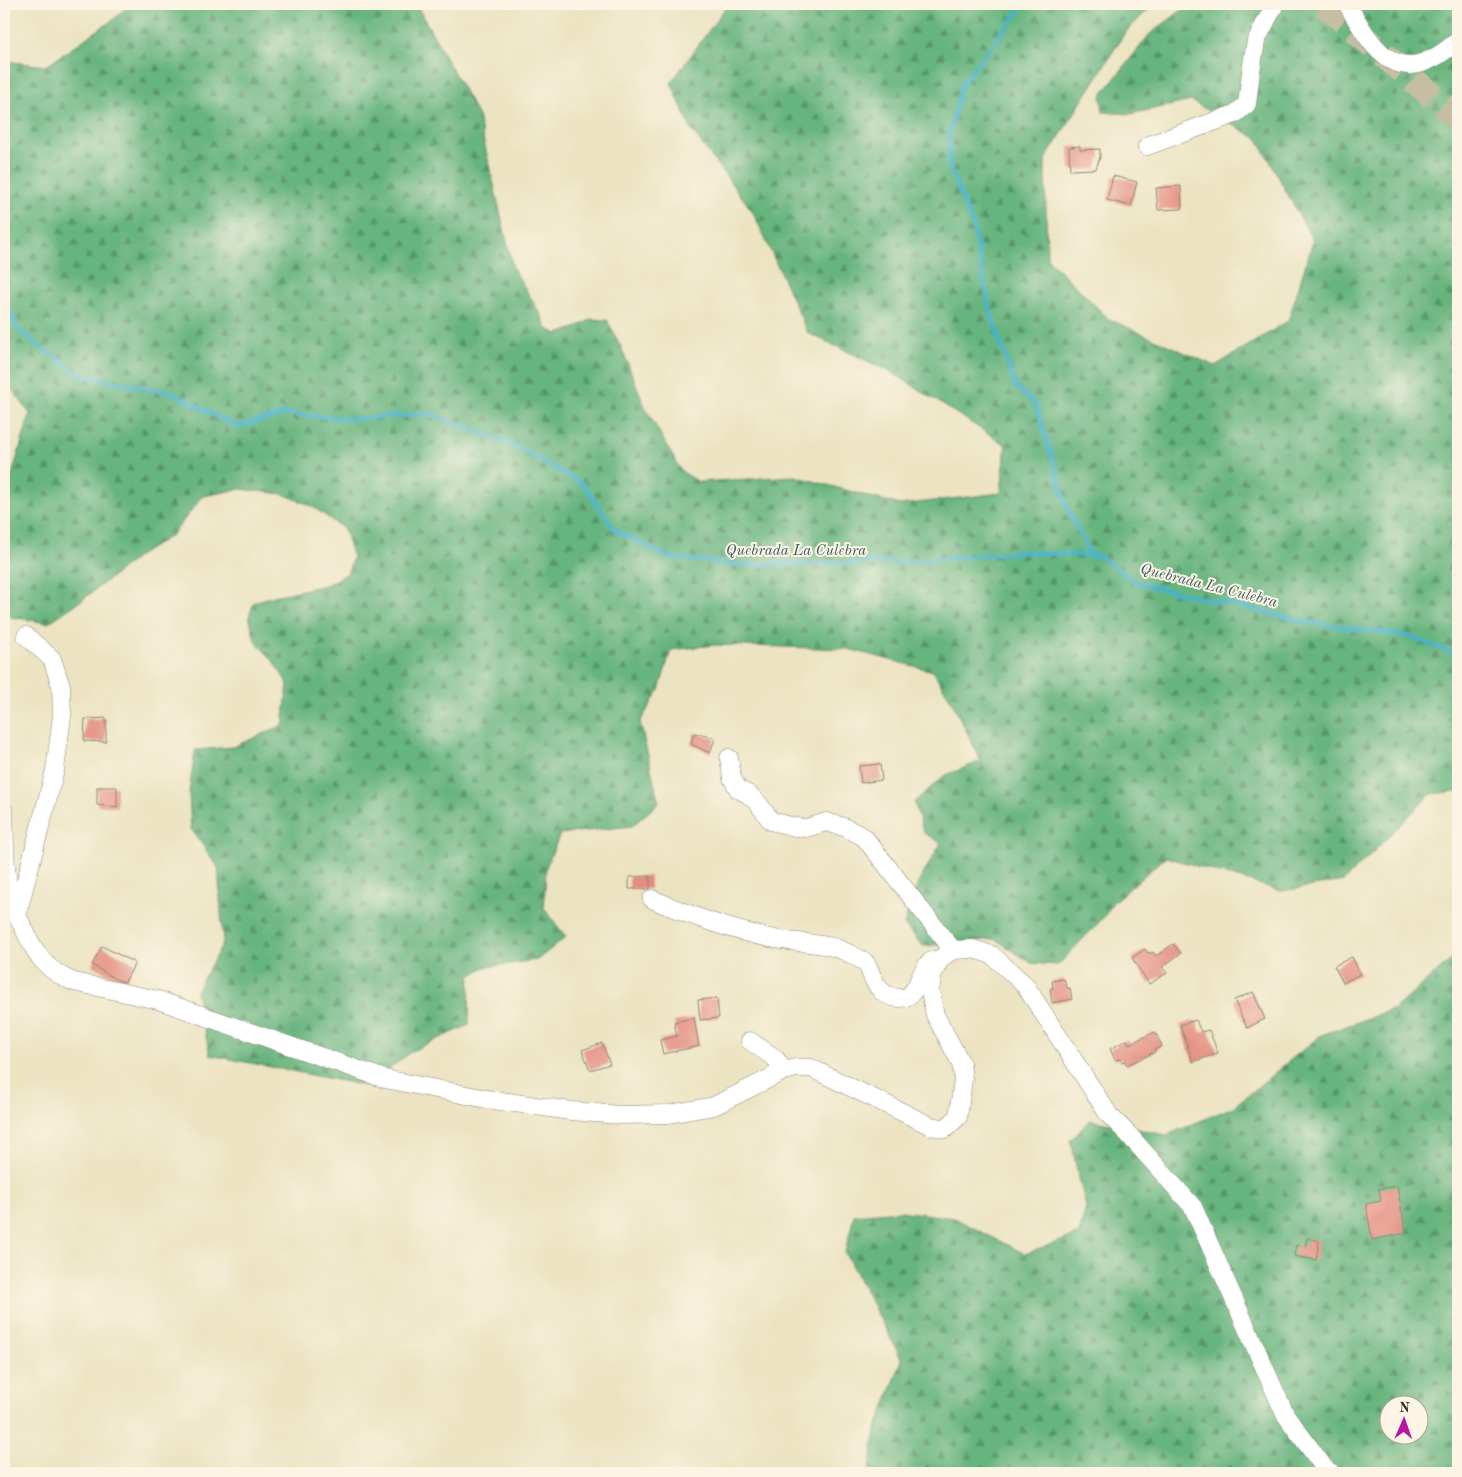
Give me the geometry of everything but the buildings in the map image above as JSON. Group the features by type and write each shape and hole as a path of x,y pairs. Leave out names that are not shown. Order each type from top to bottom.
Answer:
{"street":[{"path":"1147,146 1235,114 1247,104 1256,41 1275,4"},
{"path":"1347,4 1369,40 1386,58 1400,65 1416,65 1430,60 1458,40"},
{"path":"17,915 55,770 62,716 61,686 52,659 26,636"},
{"path":"729,758 732,778 738,789 748,794 771,821 807,828 826,822 844,827 864,837 947,954"},
{"path":"4,811 5,862 13,906 39,959 60,977 74,982 158,1000 392,1081 487,1099 571,1111 620,1115 669,1114 714,1106 784,1071 796,1068 811,1068 931,1126 945,1129 958,1117 963,1079 962,1063 936,1014 930,991 933,973 947,954"},
{"path":"652,899 690,915 728,927 774,939 840,949 866,963 876,985 888,997 903,998 912,993 930,961 947,954 973,948 992,955 1025,985 1108,1115 1129,1135 1193,1206 1285,1414 1326,1470 1332,1473"},
{"path":"750,1041 776,1058 784,1071"}],"green space":[{"path":"130,4 416,4 478,116 513,268 547,329 558,334 592,319 607,320 621,347 645,407 681,471 699,482 795,476 900,505 1001,493 1006,445 891,372 808,333 753,212 692,131 671,83 730,4 1154,4 1124,34 1045,160 1047,258 1109,319 1215,366 1288,321 1313,241 1258,139 1191,101 1130,114 1103,112 1101,96 1150,34 1190,4 1458,4 1458,791 1431,794 1344,881 1282,891 1166,857 1113,902 1104,917 1058,965 1031,963 995,939 923,946 904,925 917,885 941,843 924,833 914,802 944,776 981,761 952,702 933,671 848,649 715,645 671,650 659,690 640,722 659,803 632,826 560,834 546,867 544,908 566,937 537,960 485,967 470,976 469,1025 412,1051 367,1086 210,1055 196,991 223,943 218,867 191,829 189,793 195,750 233,747 283,725 288,684 272,659 255,641 249,616 254,602 326,585 347,574 353,558 344,529 312,506 283,494 240,489 203,496 172,535 140,555 82,600 48,623 11,617 4,611 4,502 30,414 4,380 4,61 46,66 114,19"},
{"path":"1458,954 1458,1473 869,1473 876,1430 902,1360 845,1253 854,1215 900,1211 954,1218 1025,1254 1079,1234 1086,1207 1070,1140 1090,1120 1167,1135 1233,1107 1321,1035 1394,1009"}],"waterway":[{"path":"1024,4 962,84 949,135 950,168 974,229 989,307 1015,386 1036,405 1068,510 1091,555"},
{"name":"Quebrada La Culebra","path":"4,296 18,330 79,375 173,393 237,427 285,414 351,419 431,414 515,446 583,484 614,529 667,557 741,565 902,562 1023,552 1100,556 1137,583 1307,622 1408,636 1458,655"}],"tunnel":[{"path":"1324,4 1458,118"}]}
